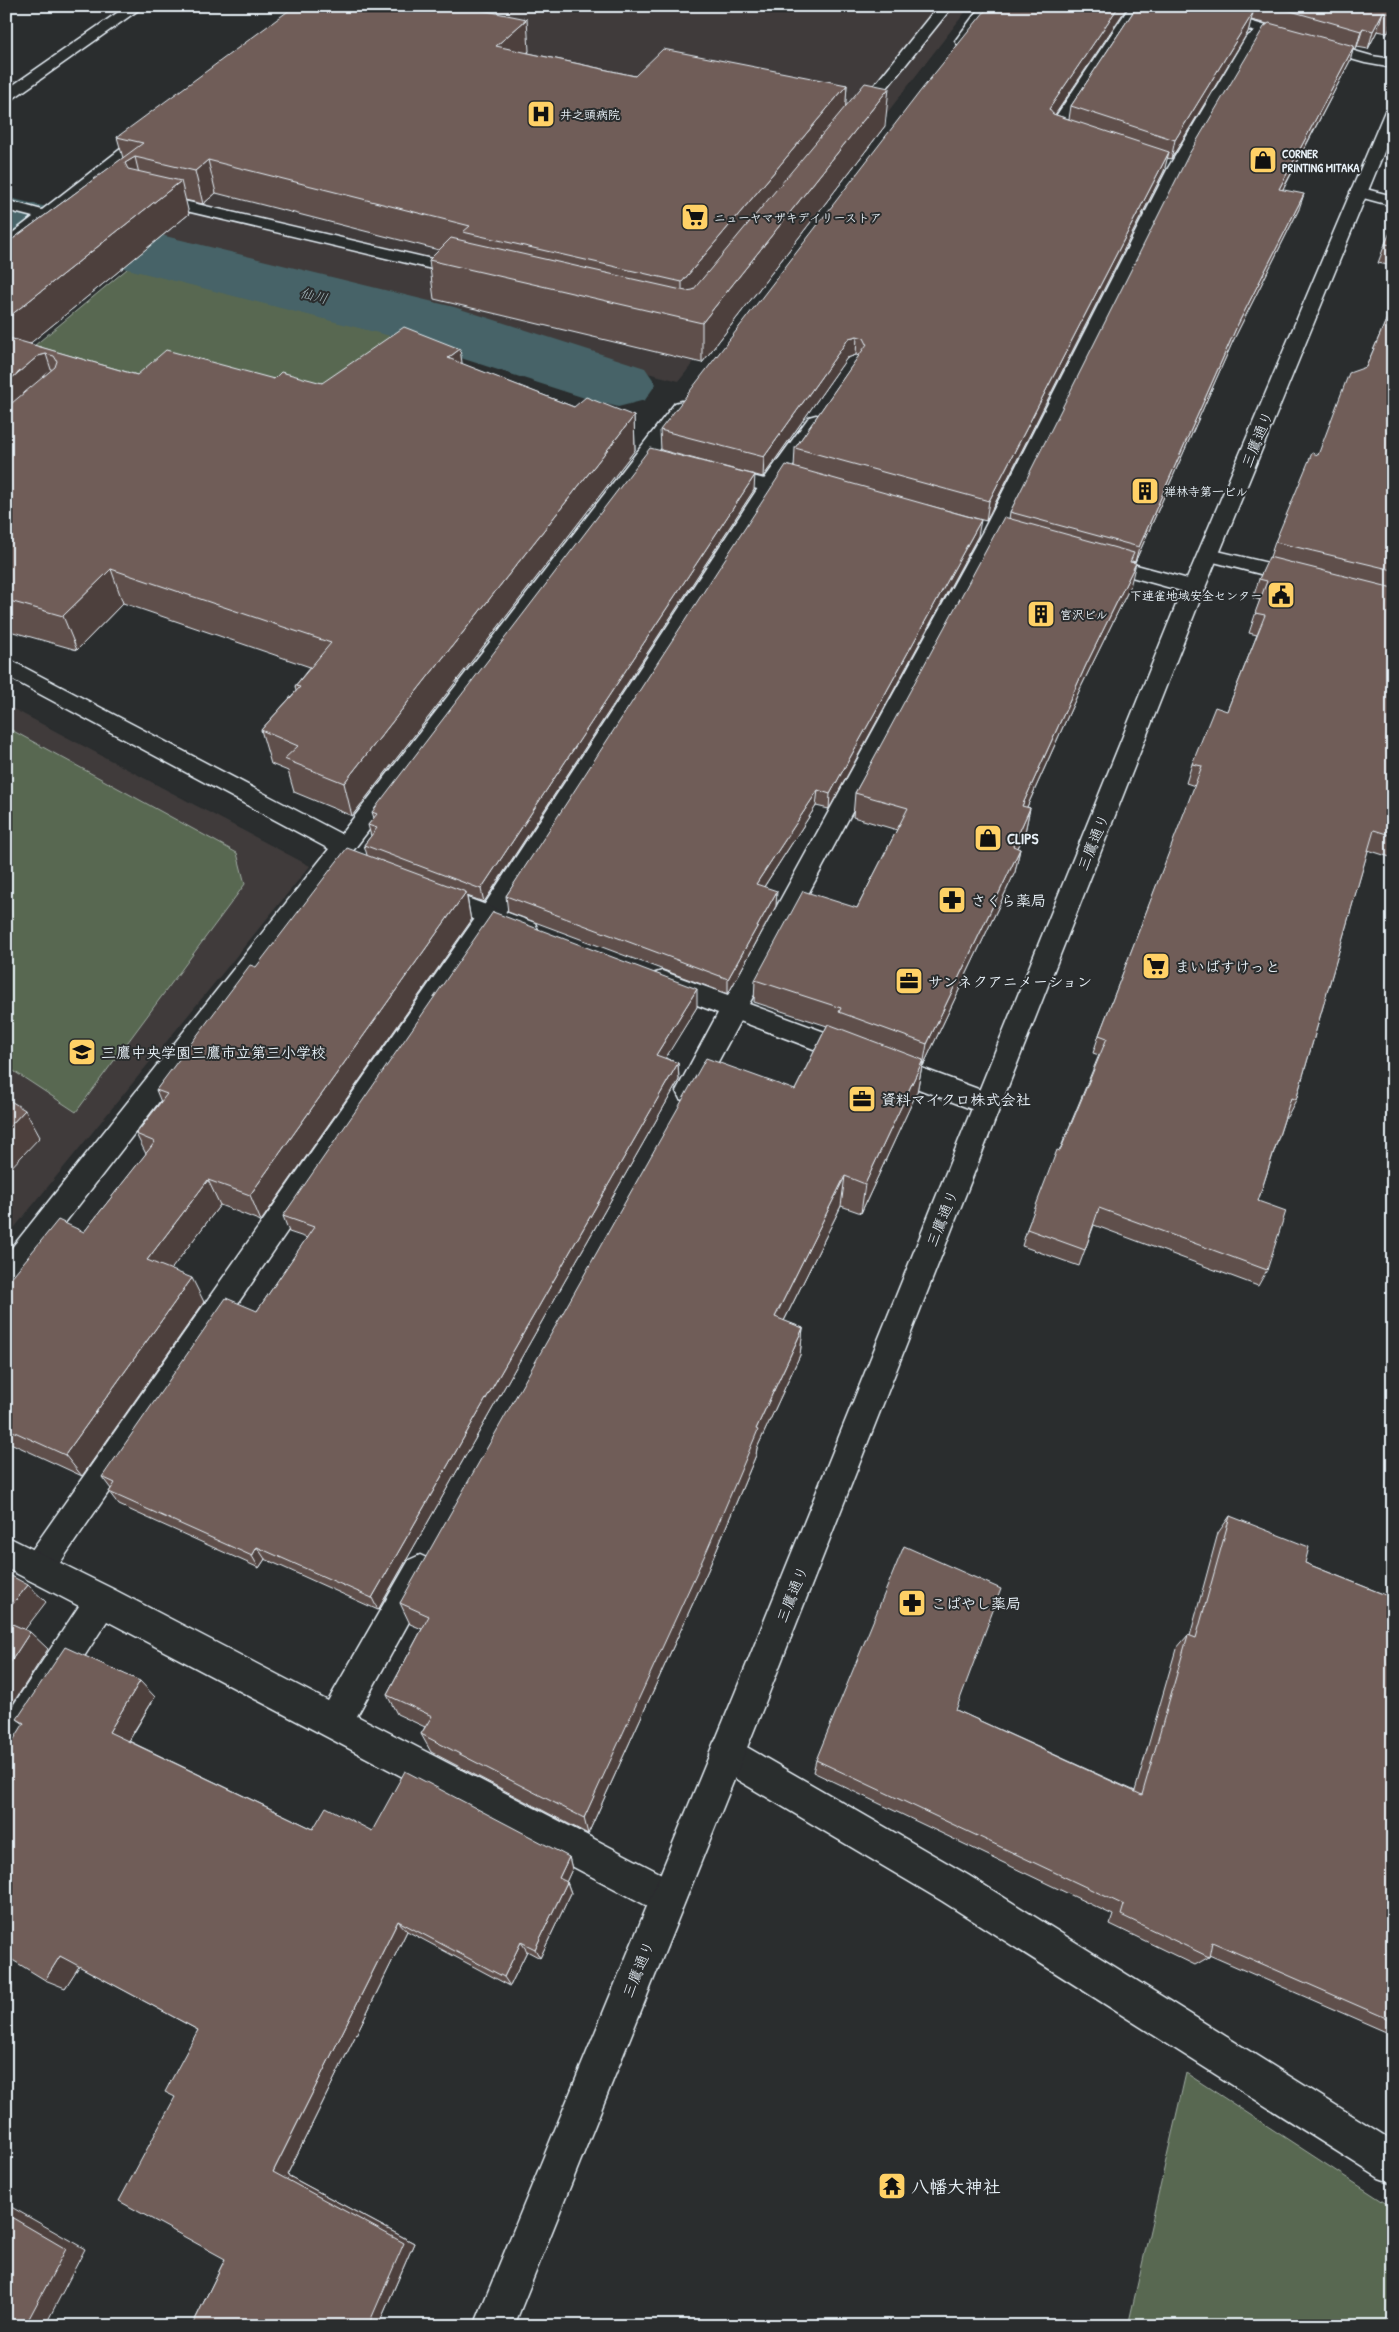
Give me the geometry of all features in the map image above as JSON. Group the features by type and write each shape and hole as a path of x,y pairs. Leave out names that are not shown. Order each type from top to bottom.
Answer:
{"street":[{"path":"6,97 137,6"},
{"path":"845,130 946,6"},
{"path":"953,53 988,6"},
{"path":"1093,140 1056,128 1137,6"},
{"path":"1180,6 1370,60 1393,64"},
{"path":"676,1113 735,1009 993,531 1167,165 1253,37 1264,30"},
{"name":"三鷹通り","path":"494,2326 1209,555 1393,111"},
{"path":"6,246 161,126"},
{"path":"1358,192 1393,201"},
{"path":"144,197 484,276"},
{"path":"6,205 44,215"},
{"path":"6,1277 340,852 655,457 697,388"},
{"path":"38,1568 490,916 783,478 829,402"},
{"path":"703,469 783,478"},
{"path":"1209,555 1316,582"},
{"path":"1084,557 1196,588"},
{"path":"6,667 340,852 362,868"},
{"path":"417,889 544,937"},
{"path":"644,975 988,1104"},
{"path":"335,1722 432,1548"},
{"path":"6,1551 668,1897"},
{"path":"6,1747 102,1600"},
{"path":"726,1754 955,1888 1393,2164"}],"shaded area":[{"name":"井之頭病院","path":"341,6 970,6 679,381 51,222"},
{"name":"三鷹中央学園三鷹市立第三小学校","path":"6,705 310,866 6,1238"}],"green space":[{"path":"139,259 408,327 336,397 133,411 11,365"},
{"name":"三鷹中央学園三鷹市立第三小学校","path":"6,727 237,853 245,884 76,1112 6,1066"},
{"path":"1186,2073 1393,2208 1393,2326 1128,2326"}],"building":[{"path":"295,6 461,6 527,19 496,46 635,76 663,49 847,85 682,282 463,232 470,226 208,160 195,171 135,157 125,163 128,169 181,181 6,319 6,244 143,143 117,137"},
{"path":"989,6 1119,6 1049,109 1053,114 1169,152 989,501 795,448 867,344 864,338 857,336 849,338 764,457 660,430 922,89"},
{"path":"1137,6 1227,6 1253,13 1175,140 1071,106"},
{"path":"1273,6 1393,6 1393,14 1383,12 1373,31 1363,28 1361,31"},
{"path":"1269,23 1354,46 1279,189 1304,194 1237,326 1139,547 1010,512 1189,154 1264,27"},
{"path":"865,83 889,88 702,323 429,260 451,238 686,291 693,290"},
{"path":"1393,226 1393,245 1385,244"},
{"path":"1393,304 1393,570 1275,542 1312,453 1318,455 1349,373 1366,367"},
{"path":"404,327 460,349 448,358 574,407 586,397 634,416 344,783 284,759 298,746 261,730 300,687 295,686 331,643 111,569 63,616 6,600 6,408 55,367 57,361 54,356 46,354 38,356 6,383 6,337 137,375 166,350 274,379 281,372 322,383"},
{"path":"650,448 755,475 481,889 364,845 377,828 368,825 377,814 372,812"},
{"path":"786,465 981,520 830,794 818,790 756,884 777,891 728,979 506,896"},
{"path":"1004,517 1134,553 1130,562 1136,563 1086,665 1022,806 1030,808 1013,846 1020,849 927,1044 839,1012 841,1008 755,980 803,891 857,908 908,808 855,793"},
{"path":"1269,557 1393,588 1393,836 1374,830 1296,1100 1291,1098 1258,1201 1286,1211 1267,1270 1099,1208 1085,1250 1027,1229 1057,1150 1060,1151 1107,1038 1099,1035 1202,766 1192,764 1215,707 1227,711 1265,615 1255,613 1267,581 1259,579"},
{"path":"347,848 466,892 250,1195 208,1180 147,1260 192,1278 65,1455 6,1428 6,1284 58,1220 84,1232 155,1142 136,1134 167,1094 156,1090 250,965 256,967"},
{"path":"493,912 697,989 656,1055 678,1063 372,1598 257,1547 252,1556 109,1492 115,1483 102,1477 226,1298 257,1311 314,1227 283,1216"},
{"path":"828,1024 923,1060 865,1184 845,1176 775,1317 803,1328 756,1429 758,1430 708,1548 584,1818 421,1734 432,1716 387,1695 429,1616 400,1603 706,1058 795,1090"},
{"path":"6,1098 25,1110 6,1130"},
{"path":"1230,1516 1309,1547 1305,1563 1393,1598 1393,2021 1212,1942 1209,1957 1121,1915 1124,1905 816,1760 904,1546 1001,1589 956,1710 1142,1795 1188,1635 1196,1638"},
{"path":"6,1573 28,1585 6,1612"},
{"path":"6,1621 30,1632 6,1669"},
{"path":"65,1647 140,1681 109,1732 313,1829 326,1807 372,1831 405,1771 569,1857 559,1878 567,1882 535,1949 521,1942 504,1977 398,1921 273,2172 404,2243 368,2326 192,2326 225,2259 119,2201 175,2097 165,2092 198,2030 60,1956 45,1980 6,1956 6,1752 24,1723 17,1719"},
{"path":"6,2214 66,2249 25,2326 6,2326"}],"waterway":[{"name":"仙川","path":"6,217 428,323 618,384"}],"place":[{"name":"井之頭病院","path":"541,114"},
{"name":"CORNER PRINTING MITAKA","path":"1263,160"},
{"name":"ニューヤマザキデイリーストア","path":"695,217"},
{"name":"禅林寺第一ビル","path":"1145,491"},
{"name":"下連雀地域安全センター","path":"1281,595"},
{"name":"宮沢ビル","path":"1041,614"},
{"name":"CLIPS","path":"988,838"},
{"name":"さくら薬局","path":"952,900"},
{"name":"まいばすけっと","path":"1156,966"},
{"name":"サンネクアニメーション","path":"909,981"},
{"name":"三鷹中央学園三鷹市立第三小学校","path":"82,1052"},
{"name":"資料マイクロ株式会社","path":"862,1099"},
{"name":"こばやし薬局","path":"912,1603"},
{"name":"八幡大神社","path":"892,2186"}]}
